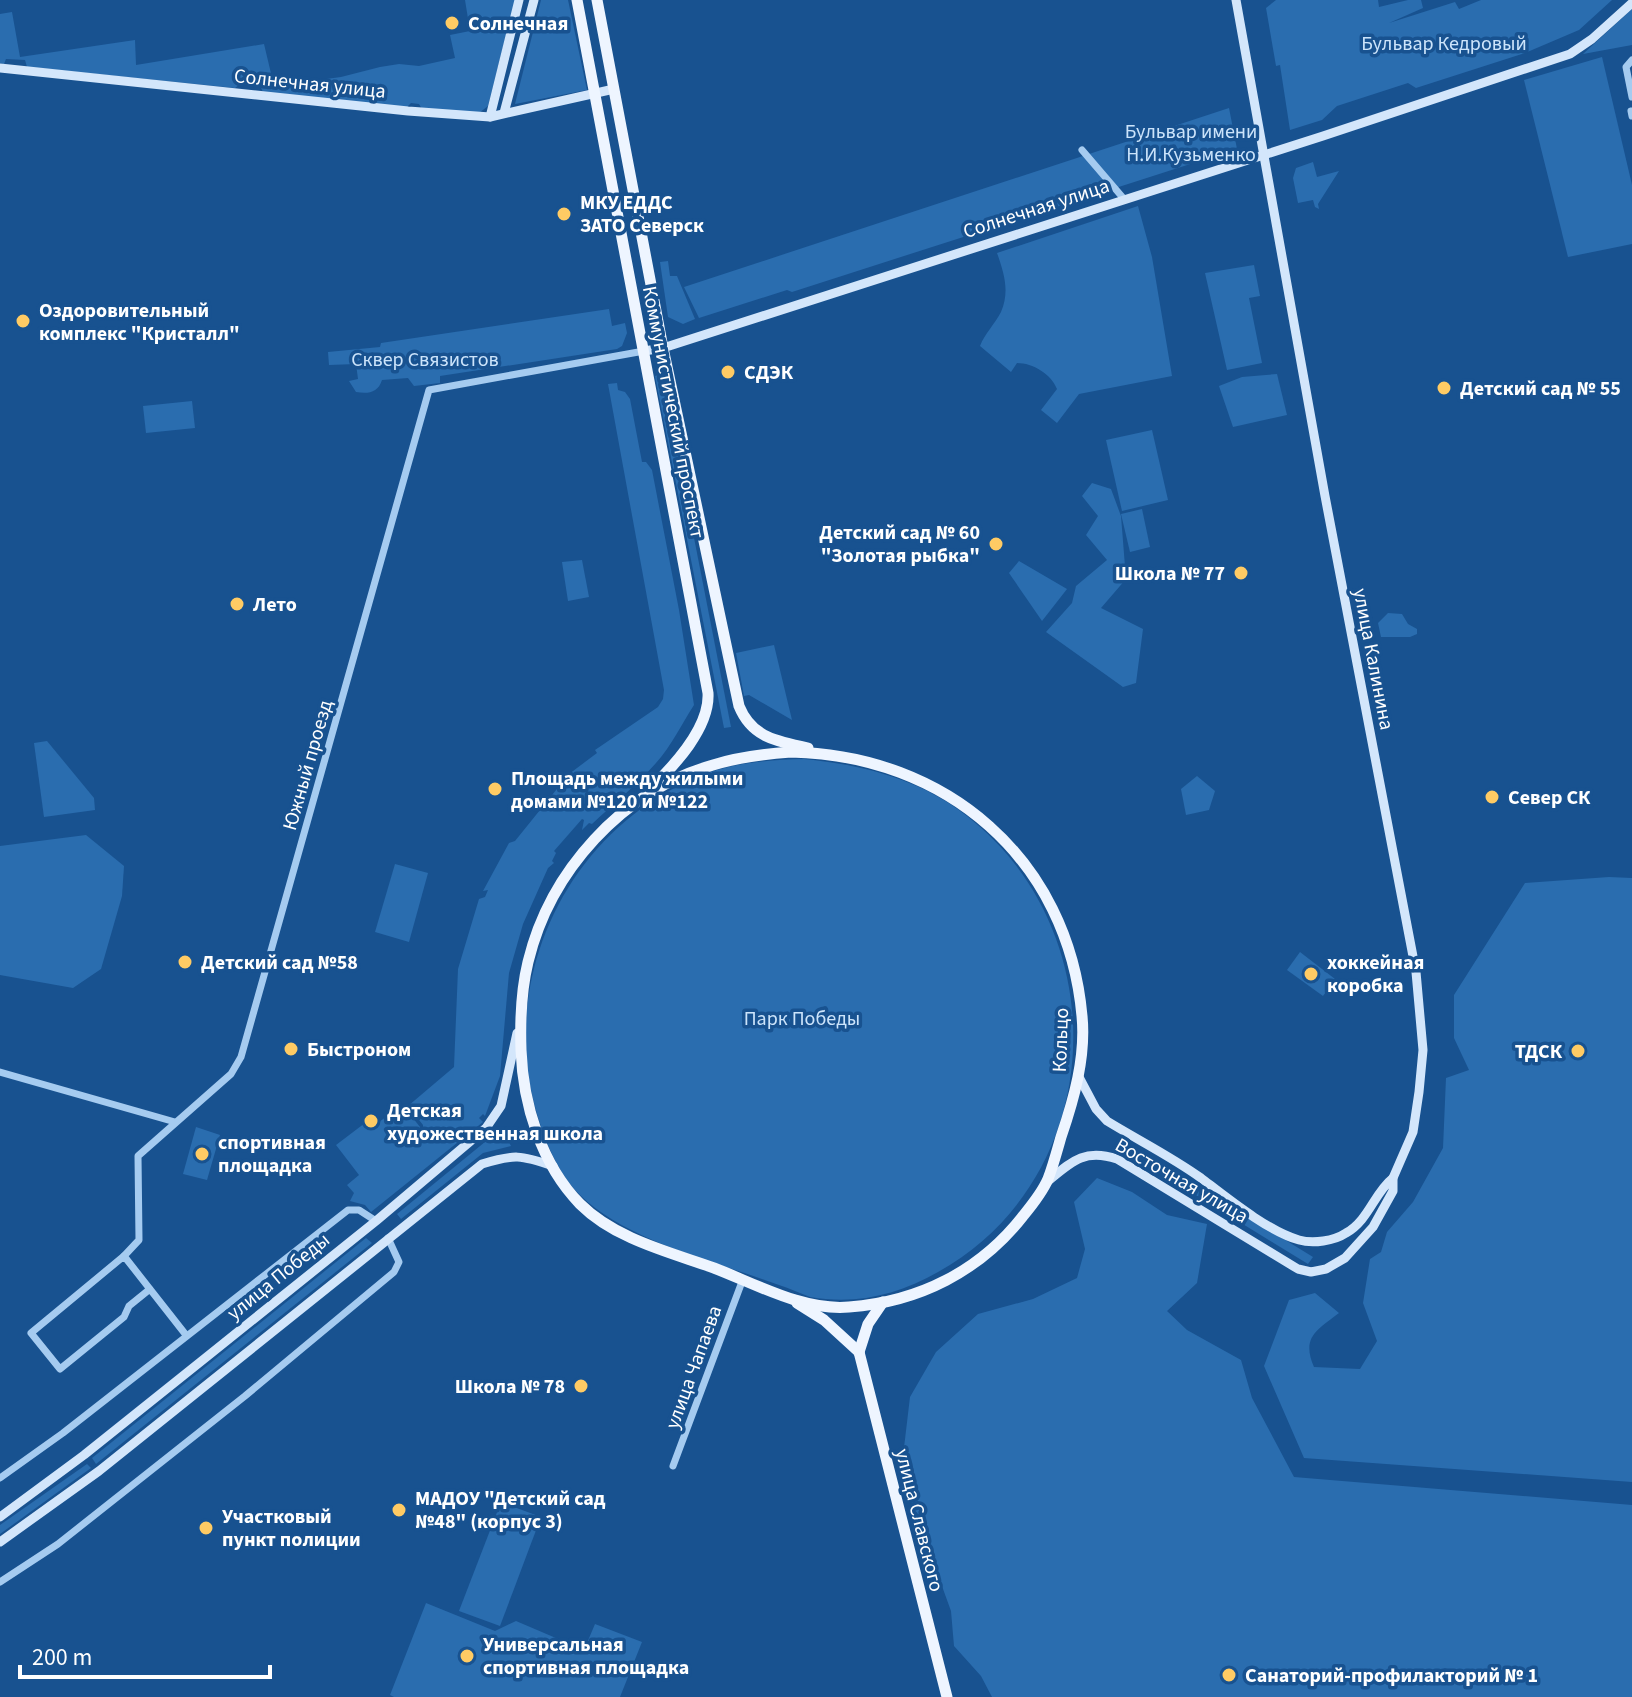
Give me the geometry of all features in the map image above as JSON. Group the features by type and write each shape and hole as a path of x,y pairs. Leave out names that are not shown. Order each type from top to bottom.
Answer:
{"main road":[{"path":"490,117 519,0"},
{"path":"504,113 534,0"},
{"name":"Коммунистический проспект","path":"577,0 709,701 684,750 632,806"},
{"name":"Коммунистический проспект","path":"597,0 663,348 739,706 754,730 774,741 823,753"},
{"name":"улица Калинина","path":"1236,0 1330,524 1416,972 1423,1050 1413,1132 1393,1178 1393,1191 1373,1227 1345,1258 1326,1269 1311,1272 1298,1269"},
{"name":"Солнечная улица","path":"644,351 663,348 1570,54 1632,3"},
{"name":"Солнечная улица","path":"0,68 393,110 490,117 614,89"},
{"name":"Кольцо","path":"823,753 868,761 939,788 994,830 1023,861 1054,912 1074,967 1082,1016 1078,1075 1047,1182 1013,1228 976,1265 921,1292 883,1302 835,1308 789,1298 603,1223 568,1190 539,1138 526,1098 520,1022 527,963 542,922 560,884 593,840 632,806 676,779 708,766 758,755 823,753"},
{"name":"улица Победы","path":"0,1517 84,1455 376,1221 486,1128 501,1106 520,1022"},
{"path":"1078,1075 1096,1109 1107,1121 1300,1241 1330,1240 1345,1234 1358,1225 1384,1185 1393,1178"},
{"name":"Восточная улица","path":"1047,1182 1072,1161 1087,1155 1102,1154 1117,1159 1298,1269"},
{"name":"улица Победы","path":"0,1542 99,1471 482,1164 508,1156 529,1158 553,1166"},
{"path":"376,1221 388,1238"},
{"path":"789,1298 824,1320 859,1352 868,1324 883,1302"},
{"name":"улица Славского","path":"859,1352 947,1697"}],"street":[{"path":"1632,60 1626,67 1632,97"},
{"path":"1082,150 1124,199"},
{"name":"Солнечная улица","path":"429,390 644,351"},
{"name":"Южный проезд","path":"124,1256 139,1240 138,1156 231,1074 241,1057 429,390"},
{"path":"0,1072 175,1122"},
{"path":"0,1478 63,1433 348,1210 359,1210 376,1221"},
{"path":"0,1582 58,1544 245,1396 394,1272 399,1262 388,1238"},
{"path":"150,1289 129,1306 124,1317 60,1369 31,1333 124,1256 150,1289 186,1335"},
{"name":"улица Чапаева","path":"673,1466 743,1279"}],"green space":[{"path":"465,0 515,0 488,106 479,113 422,109 419,104 411,103 406,108 263,92 259,84 244,81 235,88 27,67 25,60 6,59 4,64 0,63 0,14 12,12 20,57 135,40 136,65 264,44 274,86 341,77 380,67 399,64 419,66 455,58 450,35 470,31"},
{"path":"541,0 568,0 587,90 515,104"},
{"name":"Бульвар Кедровый","path":"1276,0 1378,0 1379,7 1421,0 1423,8 1389,23 1455,2 1459,9 1481,0 1612,0 1579,30 1525,53 1416,88 1408,83 1337,106 1322,120 1290,130 1280,65 1276,66 1266,8"},
{"path":"1632,9 1632,45 1583,54"},
{"path":"1602,57 1632,185 1632,244 1568,257 1524,80"},
{"name":"Бульвар имени Н.И.Кузьменко","path":"1229,108 1237,149 792,292 787,290 699,318 684,287"},
{"path":"1313,162 1317,177 1339,171 1318,204 1319,209 1313,200 1298,203 1293,178 1296,168"},
{"path":"1138,206 1152,257 1172,376 1079,394 1057,423 1041,410 1057,389 1041,370 1017,363 1011,372 980,346 1001,312 1005,297 1004,275 997,253"},
{"path":"668,261 670,276 677,276 695,319 683,324 668,317 660,262"},
{"path":"1254,265 1260,296 1249,298 1262,363 1227,370 1205,273"},
{"name":"Сквер Связистов","path":"609,309 612,326 625,323 627,333 622,346 617,349 440,376 440,383 414,386 408,378 382,380 375,390 365,393 356,392 349,381 358,379 356,364 329,365 328,352 380,347 381,343"},
{"path":"662,374 731,727 724,728 655,376"},
{"path":"1277,374 1287,415 1233,427 1219,386 1242,377"},
{"path":"617,383 618,390 625,392 630,399 642,462 646,462 652,470 694,705 667,749 649,771 582,830 582,819 554,851 554,863 548,868 523,924 509,973 500,1076 485,1116 483,1114 479,1118 483,1122 371,1212 365,1205 350,1201 354,1193 347,1185 359,1175 336,1145 365,1123 370,1129 391,1113 395,1116 405,1108 420,1127 417,1135 423,1130 423,1125 408,1106 454,1067 458,969 479,899 485,897 488,890 483,891 509,843 515,841 569,774 597,753 595,750 658,707 663,699 664,690 608,384"},
{"path":"192,401 195,428 146,433 143,406"},
{"path":"1152,430 1168,500 1122,511 1106,440"},
{"path":"1092,483 1111,489 1121,516 1126,579 1101,608 1143,629 1136,683 1123,687 1046,632 1072,603 1076,586 1107,560 1086,535 1098,516 1082,496"},
{"path":"1142,509 1150,547 1130,552 1121,514"},
{"path":"582,560 589,597 568,601 562,562"},
{"path":"1019,561 1067,589 1042,621 1009,573"},
{"path":"1388,613 1402,614 1408,624 1417,629 1417,634 1410,637 1381,637 1378,623"},
{"path":"774,645 792,720 749,695 744,696 736,653"},
{"path":"47,741 94,798 95,810 44,817 34,743"},
{"name":"Парк Победы","path":"804,759 848,765 890,776 930,792 967,816 1016,866 1050,924 1069,987 1073,1053 1062,1117 1035,1177 994,1230 938,1272 908,1287 860,1299 810,1297 658,1242 602,1213 570,1184 553,1157 529,1080 526,1032 531,985 543,940 563,897 589,858 622,824 660,796 703,775 740,764"},
{"path":"1197,776 1215,791 1209,810 1186,815 1181,789"},
{"path":"86,835 124,866 122,896 101,969 73,988 0,975 0,846"},
{"path":"395,864 428,873 409,942 375,932"},
{"path":"1632,878 1632,1482 1304,1458 1264,1366 1289,1300 1315,1293 1339,1313 1310,1341 1310,1357 1314,1367 1360,1369 1377,1341 1363,1303 1370,1259 1381,1252 1387,1232 1413,1202 1443,1148 1446,1078 1469,1070 1454,1038 1454,995 1525,883"},
{"name":"хоккейная коробка","path":"1300,952 1335,979 1323,996 1287,970"},
{"name":"спортивная площадка","path":"196,1127 220,1135 207,1180 183,1174"},
{"path":"502,1128 511,1146 483,1153 401,1219 397,1214"},
{"path":"1121,1139 1313,1257 1308,1264 1116,1146"},
{"path":"1097,1178 1132,1192 1167,1215 1207,1224 1197,1283 1167,1311 1187,1330 1241,1360 1252,1398 1294,1477 1632,1505 1632,1697 992,1697 981,1676 954,1646 951,1611 901,1473 910,1397 936,1352 978,1314 1033,1299 1077,1278 1085,1249 1074,1202"},
{"path":"366,1238 372,1243 96,1464 92,1458"},
{"path":"87,1464 91,1468 0,1534 0,1525"},
{"path":"501,1502 541,1517 500,1626 459,1611"},
{"path":"426,1603 495,1631 516,1621 584,1650 595,1624 642,1642 620,1697 394,1697 390,1695"}],"place":[{"name":"Солнечная","path":"452,23"},
{"name":"МКУ ЕДДС ЗАТО Северск","path":"564,214"},
{"name":"Оздоровительный комплекс \"Кристалл\"","path":"23,321"},
{"name":"СДЭК","path":"728,372"},
{"name":"Детский сад № 55","path":"1444,388"},
{"name":"Детский сад № 60 \"Золотая рыбка\"","path":"996,544"},
{"name":"Школа № 77","path":"1241,573"},
{"name":"Лето","path":"237,604"},
{"name":"Площадь между жилыми домами №120 и №122","path":"495,789"},
{"name":"Север СК","path":"1492,797"},
{"name":"Детский сад №58","path":"185,962"},
{"name":"хоккейная коробка","path":"1311,974"},
{"name":"Быстроном","path":"291,1049"},
{"name":"ТДСК","path":"1578,1051"},
{"name":"Детская художественная школа","path":"371,1121"},
{"name":"спортивная площадка","path":"202,1154"},
{"name":"Школа № 78","path":"581,1386"},
{"name":"МАДОУ \"Детский сад №48\" (корпус 3)","path":"399,1510"},
{"name":"Участковый пункт полиции","path":"206,1528"},
{"name":"Универсальная спортивная площадка","path":"467,1656"},
{"name":"Санаторий-профилакторий № 1","path":"1229,1675"}]}
